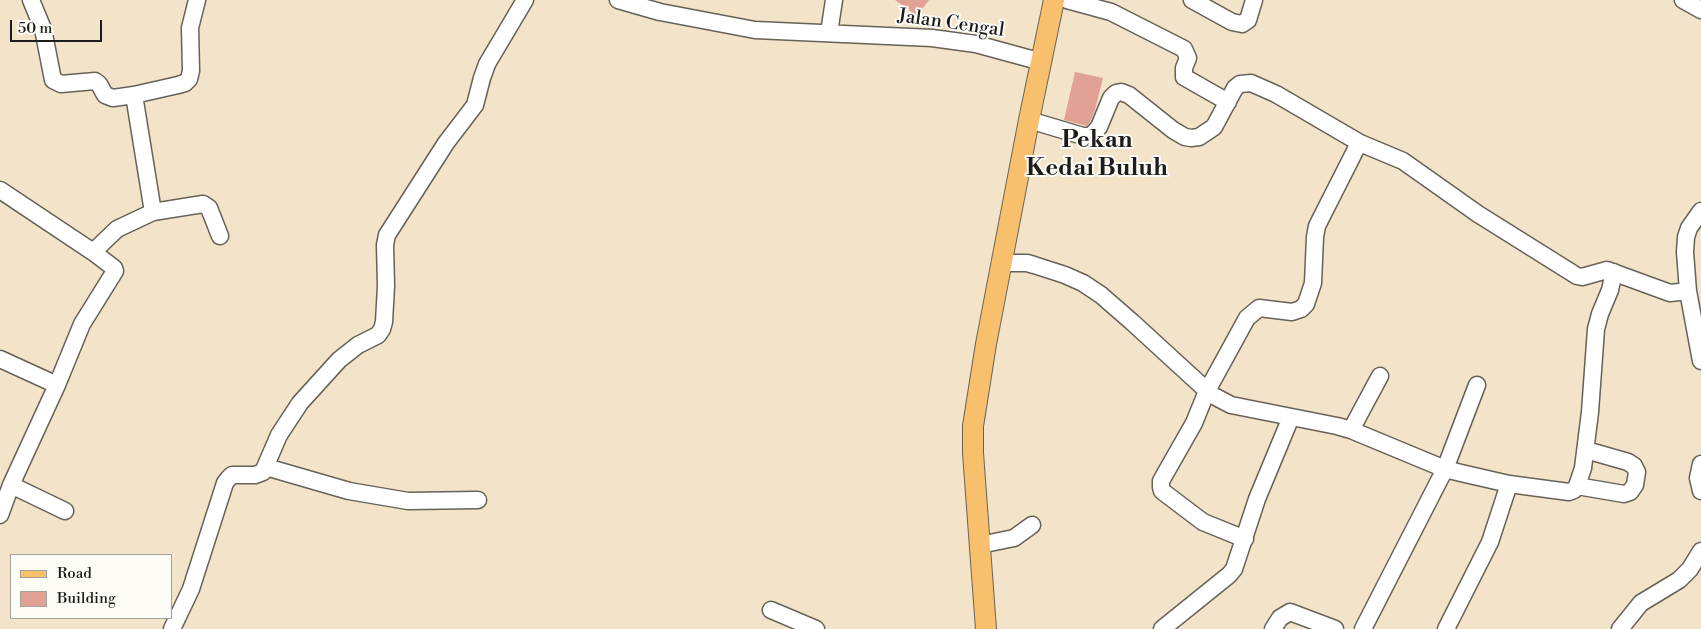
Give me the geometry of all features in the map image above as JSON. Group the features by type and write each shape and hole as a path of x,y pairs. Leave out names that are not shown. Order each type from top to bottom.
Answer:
{"main road":[{"path":"986,629 973,453 973,426 979,380 1001,263 1054,0"}],"street":[{"path":"31,0 43,29 53,80 61,84 95,81 99,84 105,95 113,98 185,83 192,71 190,28 197,0"},
{"path":"172,629 191,589 225,483 232,475 260,474 266,467 279,435 300,403 339,360 358,345 378,334 382,329 386,295 384,245 387,235 446,143 475,105 487,64 525,0"},
{"name":"Jalan Cengal","path":"619,0 660,12 755,30 932,38 976,44 1042,62"},
{"path":"829,33 834,0"},
{"path":"1067,0 1115,6 1184,49 1188,58 1184,68 1184,76 1189,81 1228,102"},
{"path":"1192,0 1232,22 1242,24 1248,20 1254,0"},
{"path":"1682,0 1701,10"},
{"path":"1029,120 1083,136 1091,136 1100,127 1110,98 1116,93 1121,92 1129,95 1184,137 1199,137 1214,127 1235,88 1240,84 1251,84 1276,94 1359,143 1403,161 1478,214 1577,276 1582,277 1601,270 1614,272 1670,293 1688,291"},
{"path":"134,95 153,212"},
{"path":"1245,539 1202,522 1162,491 1162,481 1194,423 1207,391 1247,318 1259,308 1292,312 1301,309 1306,304 1313,283 1317,226 1359,143"},
{"path":"0,190 114,268 114,275 92,305 82,324 57,385 11,485 0,515"},
{"path":"93,252 117,229 153,212 204,204 210,208 220,236"},
{"path":"1701,211 1689,228 1686,237 1685,266 1701,361"},
{"path":"1001,263 1027,263 1083,283 1101,295 1132,322 1207,391 1231,405 1352,430 1445,469 1509,484 1569,492 1577,486 1586,450 1596,330 1600,314 1610,290 1614,272"},
{"path":"0,359 57,385"},
{"path":"1352,430 1380,376"},
{"path":"1363,629 1445,469 1477,384"},
{"path":"1163,629 1229,575 1238,562 1257,499 1291,417"},
{"path":"1577,486 1624,494 1630,492 1635,485 1637,472 1634,466 1628,462 1586,450"},
{"path":"1701,464 1698,478 1701,491"},
{"path":"266,467 349,491 408,501 478,500"},
{"path":"1446,629 1490,542 1509,484"},
{"path":"11,485 65,511"},
{"path":"980,545 1014,538 1032,525"},
{"path":"1620,629 1641,604 1679,580 1690,569 1701,551"},
{"path":"771,610 816,629"},
{"path":"1273,629 1280,618 1290,612 1335,629"}],"building":[{"path":"895,0 929,0 917,16"},
{"path":"1075,72 1103,78 1095,110 1087,126 1064,120"}],"district":[{"name":"Pekan Kedai Buluh","path":"1097,155"}]}
